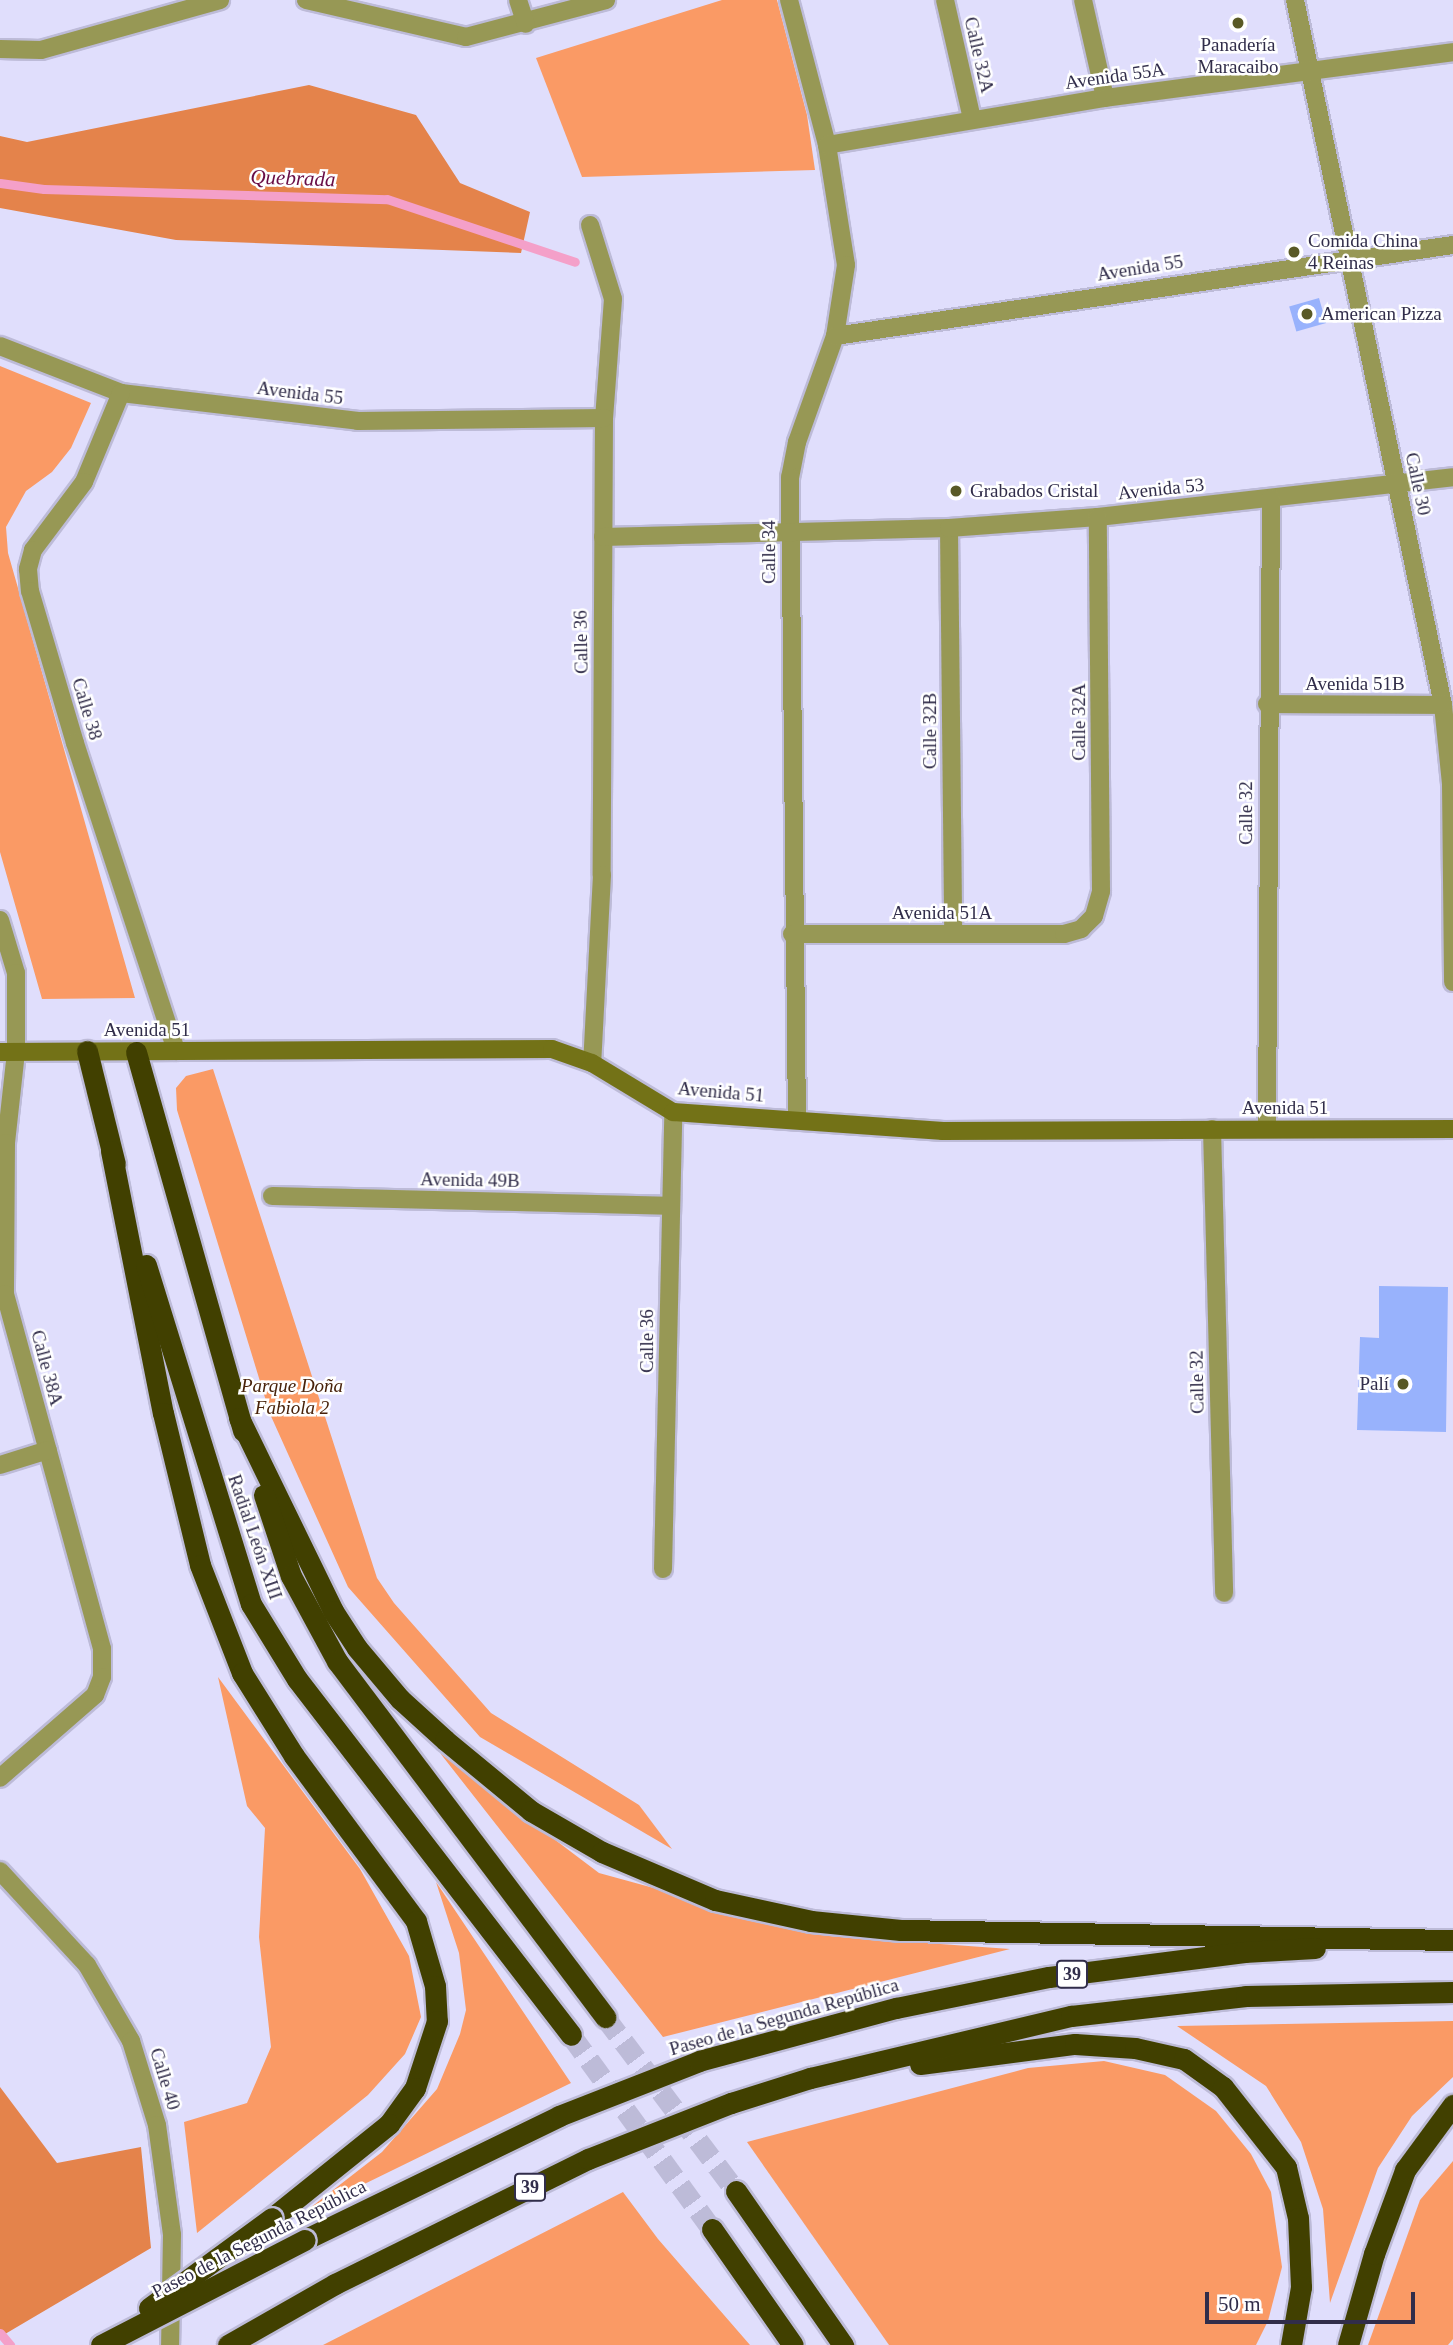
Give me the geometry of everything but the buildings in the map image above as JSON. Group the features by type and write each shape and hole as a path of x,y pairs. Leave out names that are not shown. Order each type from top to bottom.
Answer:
{"highway":[{"name":"Radial León XIII","path":"86,1051 111,1151 251,1604 297,1679 571,2035"},
{"name":"Radial León XIII","path":"136,1052 239,1418 291,1576 337,1661 605,2017"},
{"path":"102,2344 272,2218 389,2124 415,2088 438,2021 435,1986 416,1921 294,1756 237,1661 197,1552 163,1413 111,1151"},
{"path":"239,1418 333,1611 400,1699 531,1811 614,1857 715,1900 811,1921 901,1930 1453,1941"},
{"name":"Paseo de la Segunda República","path":"102,2344 304,2240 559,2116 699,2061 896,2008 1049,1977 1244,1952 1453,1941"},
{"name":"39","path":"228,2345 335,2284 587,2159 731,2103 810,2078 1071,2016 1246,1996 1453,1992"},
{"path":"810,2078 1074,2044 1135,2048 1184,2059 1223,2087 1286,2167 1298,2218 1301,2287 1291,2345"},
{"path":"1348,2345 1374,2254 1405,2170 1453,2105"},
{"path":"736,2191 843,2345"},
{"path":"712,2229 793,2345"}],"street":[{"path":"0,49 41,50 154,8 220,0"},
{"path":"306,0 336,3 450,37 479,36 606,0"},
{"path":"518,0 526,24"},
{"name":"Calle 34","path":"789,0 827,145 845,254 835,336 797,442 789,533 792,934 797,1119"},
{"name":"Calle 32A","path":"945,0 972,119"},
{"path":"1083,0 1105,98"},
{"name":"Calle 30","path":"1295,0 1443,705 1451,784 1453,982"},
{"name":"Avenida 55A","path":"827,145 1105,98 1453,52"},
{"name":"Calle 36","path":"590,225 613,299 604,418 602,875 592,1063"},
{"name":"Avenida 55","path":"835,336 1348,258 1453,245"},
{"name":"Avenida 55","path":"0,346 121,393 358,421 604,418"},
{"name":"Calle 38","path":"121,393 84,482 33,550 28,569 30,591 75,743 176,1051"},
{"name":"Avenida 53","path":"603,537 950,528 1098,517 1453,477"},
{"name":"Calle 32","path":"1268,1129 1267,704 1270,498"},
{"name":"Calle 32A","path":"1089,922 1100,903 1101,891 1098,517"},
{"name":"Calle 32B","path":"950,528 953,933"},
{"name":"Avenida 51B","path":"1267,704 1443,705"},
{"name":"Calle 38A","path":"0,920 16,973 8,1052 5,1294 102,1649 102,1677 95,1695 0,1778"},
{"name":"Avenida 51A","path":"792,934 1064,934 1089,922"},
{"name":"Avenida 51","path":"8,1052 552,1049 592,1063 673,1112 943,1131 1453,1129"},
{"name":"Calle 36","path":"663,1569 668,1206 673,1112"},
{"name":"Calle 32","path":"1212,1129 1224,1593"},
{"name":"Avenida 49B","path":"272,1196 668,1206"},
{"path":"0,1465 48,1450"},
{"name":"Calle 40","path":"0,1871 87,1965 131,2041 157,2124 170,2221 170,2345"}],"green space":[{"path":"722,0 777,0 807,115 815,170 582,177 536,58"},
{"path":"0,366 91,403 71,448 52,472 26,491 6,527 8,553 135,998 42,999 0,852"},
{"name":"Parque Doña Fabiola 2","path":"213,1069 377,1578 394,1603 491,1713 639,1805 672,1849 480,1737 348,1587 270,1414 177,1110 176,1088 186,1076"},
{"path":"218,1677 360,1869 409,1956 421,2017 405,2054 368,2095 197,2233 184,2122 247,2103 271,2047 259,1937 265,1828 247,1806"},
{"path":"440,1753 599,1873 829,1936 1010,1949 663,2037"},
{"path":"436,1882 571,2083 301,2215 382,2152 437,2089 460,2034 466,2010 459,1953"},
{"path":"1453,2021 1453,2077 1412,2116 1378,2168 1330,2303 1323,2209 1301,2142 1266,2086 1177,2026"},
{"path":"1104,2061 1165,2075 1216,2111 1251,2154 1271,2192 1282,2267 1268,2321 1256,2345 889,2345 747,2142 1028,2068"},
{"path":"1453,2161 1453,2339 1448,2345 1368,2345 1420,2200"},
{"path":"623,2192 658,2239 750,2345 323,2345"}],"shaded area":[{"path":"309,85 416,115 460,183 530,212 521,253 176,240 0,208 0,136 27,142"},
{"path":"0,2087 57,2163 141,2147 151,2248 0,2337"}],"waterway":[{"name":"Quebrada","path":"0,183 44,189 387,199 575,262"},
{"path":"0,2333 10,2345"}],"tunnel":[{"path":"605,2017 736,2191"},
{"path":"571,2035 712,2229"}],"place":[{"name":"Panadería Maracaibo","path":"1238,23"},
{"name":"Comida China 4 Reinas","path":"1294,252"},
{"name":"American Pizza","path":"1307,314"},
{"name":"Grabados Cristal","path":"956,491"},
{"name":"Palí","path":"1403,1384"}]}
